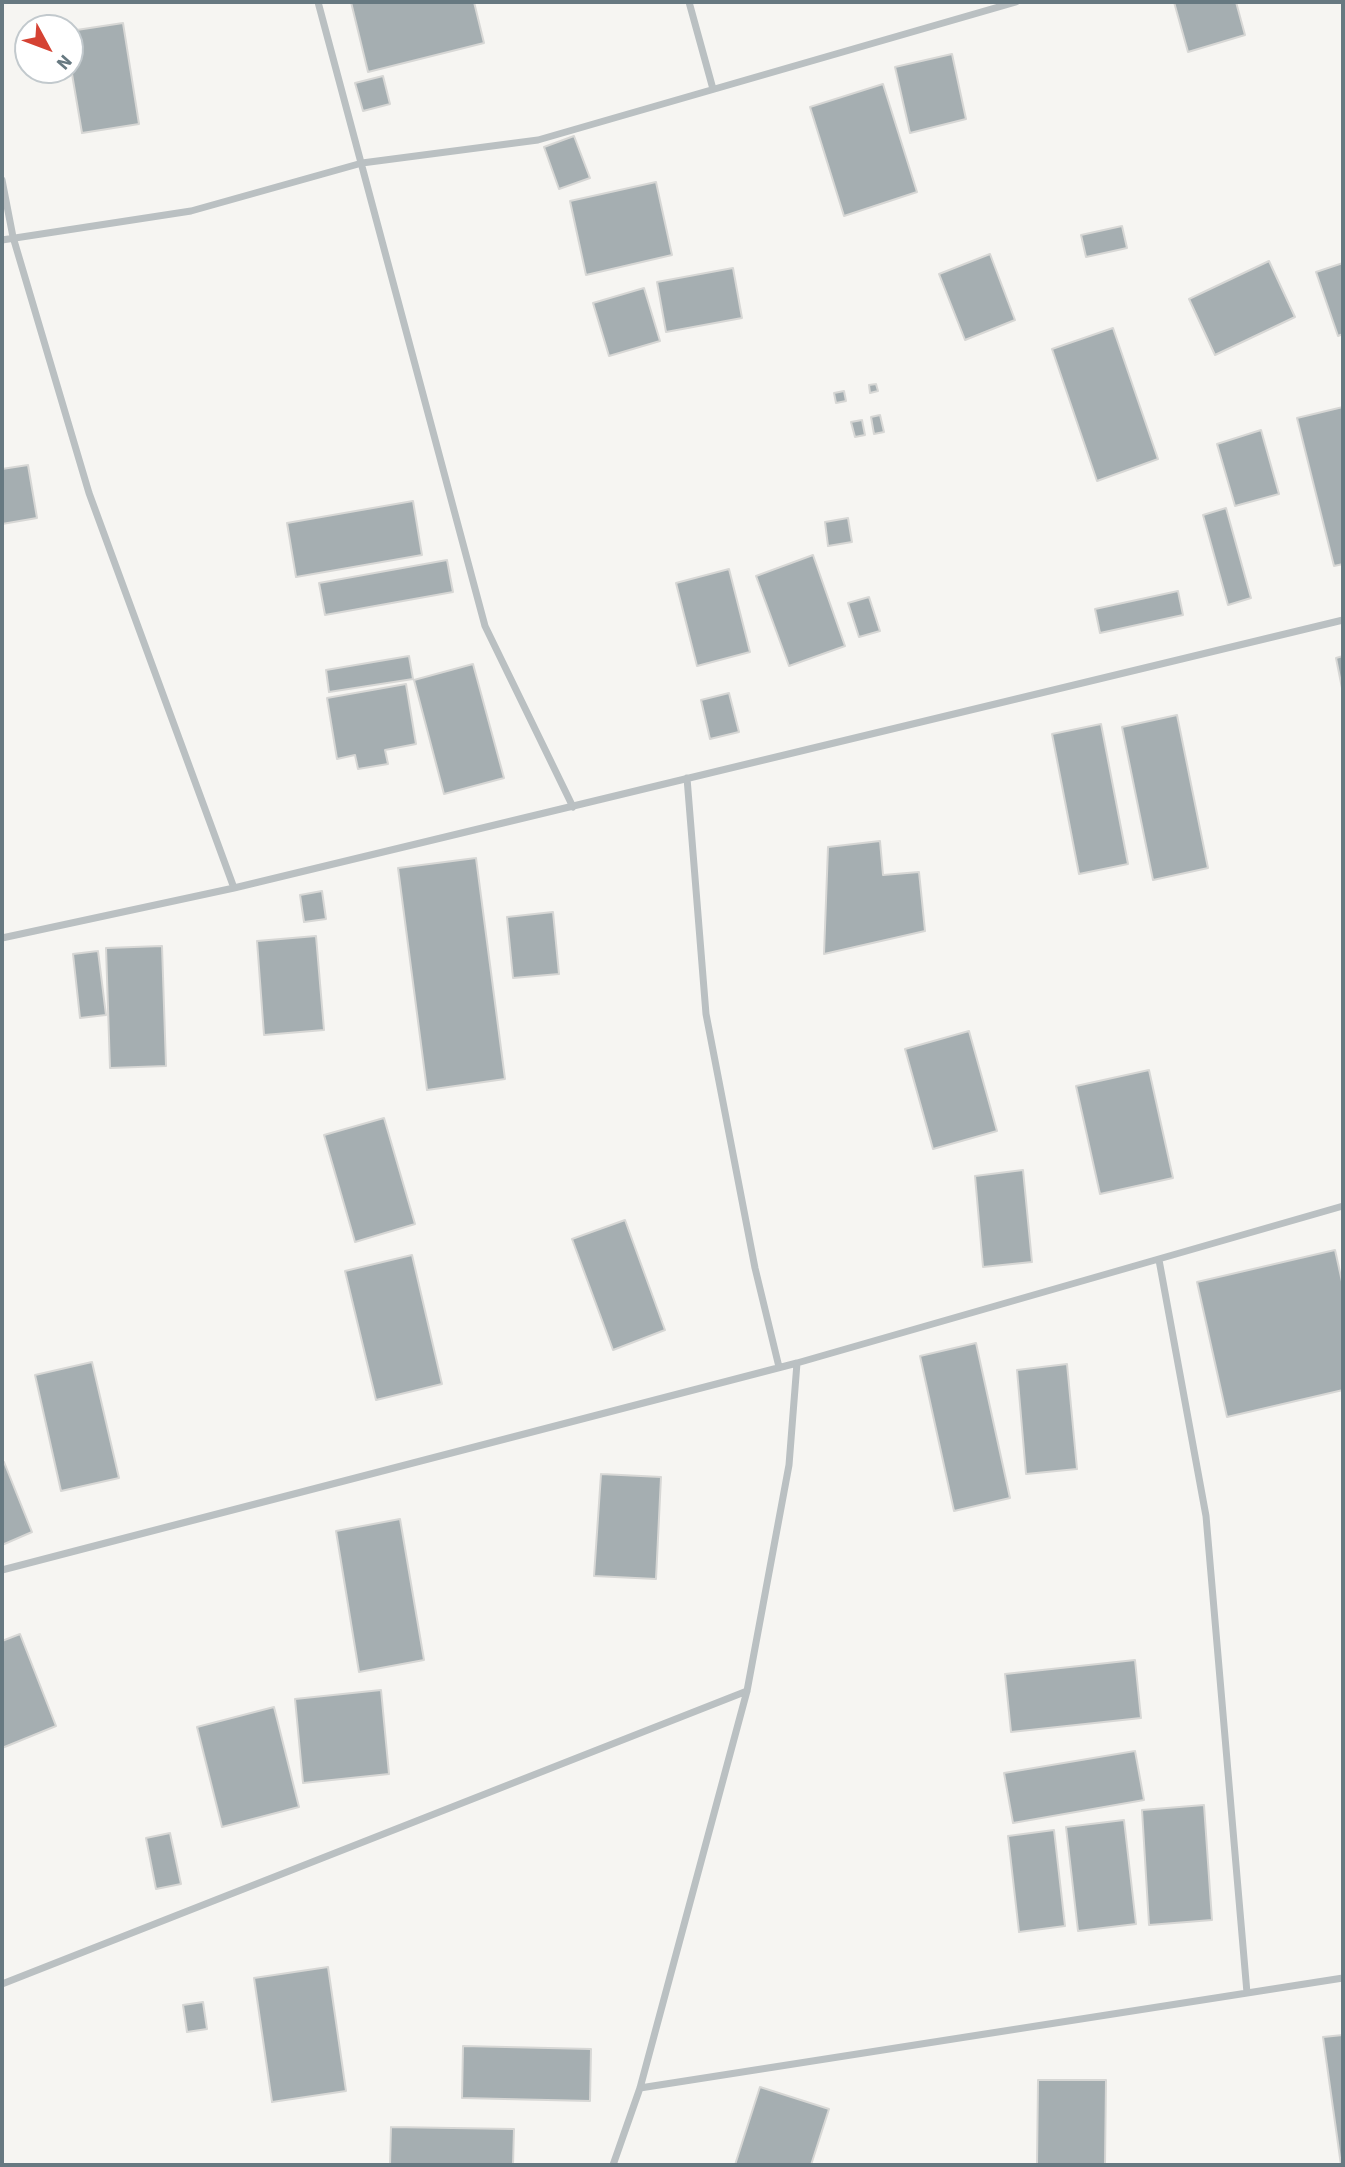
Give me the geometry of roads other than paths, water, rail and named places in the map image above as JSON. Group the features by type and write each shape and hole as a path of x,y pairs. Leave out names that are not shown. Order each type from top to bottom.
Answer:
{"street":[{"path":"318,2 485,626 573,807"},
{"path":"689,2 713,89"},
{"path":"2,240 191,211 362,163 538,139 1016,2"},
{"path":"2,180 13,237 89,493 234,888"},
{"path":"2,938 234,888 1343,620"},
{"path":"687,778 706,1014 755,1268 779,1367"},
{"path":"2,1570 797,1363 1343,1206"},
{"path":"1159,1260 1206,1516 1247,1993"},
{"path":"613,2165 640,2088 747,1690 789,1465 797,1363"},
{"path":"2,1984 747,1690"},
{"path":"640,2088 1343,1979"}]}
